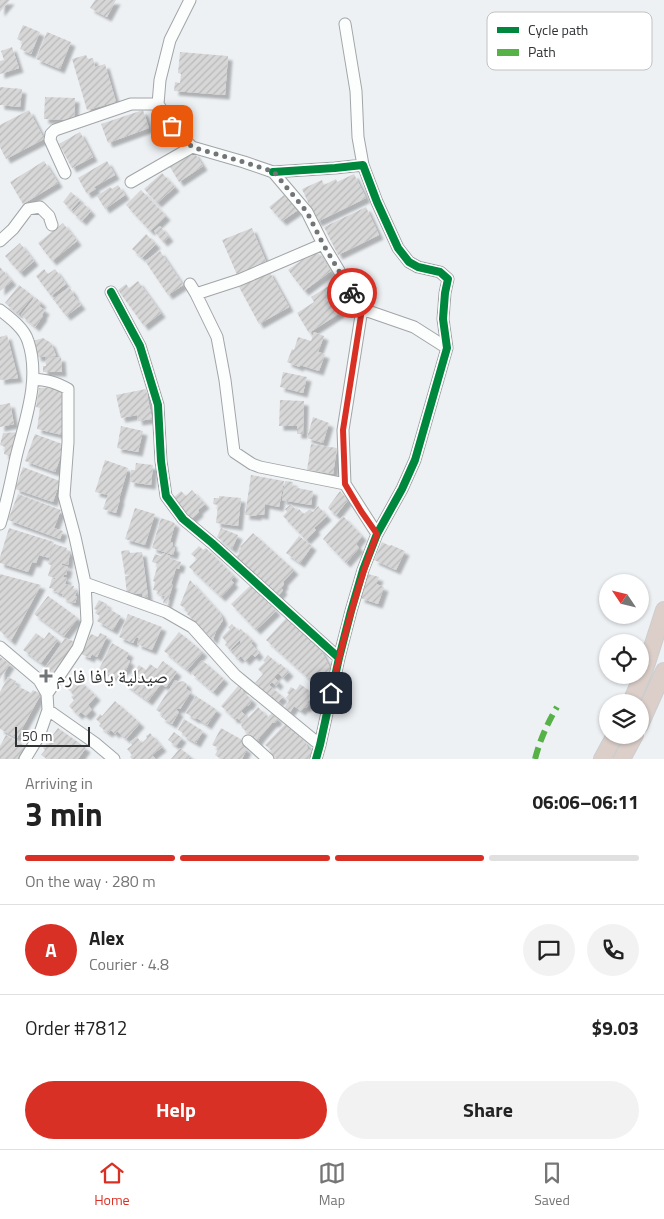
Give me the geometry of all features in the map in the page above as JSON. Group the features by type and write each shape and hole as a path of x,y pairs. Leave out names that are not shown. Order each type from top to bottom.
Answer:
{"highway":[{"path":"634,694 645,669 664,610"},
{"path":"649,704 664,671"},
{"path":"602,759 611,744"},
{"path":"622,759 630,744"}],"street":[{"path":"190,0 170,40 160,80 158,104 172,126 192,147 274,172 363,165"},
{"path":"316,759 339,658 363,570 377,534 402,489 415,460 447,348 444,319 445,292 448,278 440,272 418,267 408,262 398,248 363,165 358,137 356,91 345,24"},
{"path":"65,173 50,140 51,134 55,130 131,104 158,104"},
{"path":"131,182 192,147"},
{"path":"274,172 307,212 323,244 362,309 343,430 345,484 377,534"},
{"path":"0,241 13,229 28,209 40,207 49,216 52,225"},
{"path":"323,244 238,280 193,289 217,337 225,380 234,452 252,464 345,484"},
{"path":"111,292 140,346 158,405 161,461 166,496 183,519 339,658"},
{"path":"362,309 414,327 447,348"},
{"path":"0,310 14,321 27,339 32,355 33,379 28,413 1,518"},
{"path":"33,379 57,383 68,389 68,442 64,496 85,583 87,622 78,648 47,694"},
{"path":"85,583 166,612 192,627 235,674 320,745"},
{"path":"0,647 39,680 47,694 48,710 39,736 25,759"},
{"path":"48,710 95,743 114,759"},
{"path":"248,742 268,759"}],"building":[{"path":"0,0 10,0 0,12"},
{"path":"95,0 116,0 107,17 90,8"},
{"path":"23,25 40,32 31,54 20,49 23,42 17,39"},
{"path":"47,32 71,42 60,69 36,59"},
{"path":"12,47 19,68 0,74 0,61 4,60 1,51"},
{"path":"180,52 228,56 225,95 174,91 175,82 180,83 181,74 178,73"},
{"path":"86,55 88,59 93,58 95,67 105,64 116,102 87,110 72,59"},
{"path":"0,87 22,89 20,107 0,105"},
{"path":"45,97 75,98 74,120 44,119"},
{"path":"29,110 44,139 6,159 0,147 0,125"},
{"path":"143,110 149,128 108,143 101,124"},
{"path":"80,132 93,157 72,168 59,144"},
{"path":"194,152 203,166 179,182 170,167"},
{"path":"44,161 58,183 23,204 10,182"},
{"path":"107,161 115,175 94,187 96,189 87,194 78,178"},
{"path":"162,173 175,187 157,203 144,189"},
{"path":"354,174 366,198 317,222 302,189 322,180 324,185 336,179 337,182"},
{"path":"118,185 125,195 105,209 97,196 110,187 112,189"},
{"path":"141,190 166,216 150,231 126,205"},
{"path":"71,192 80,200 71,210 63,202"},
{"path":"284,195 298,210 282,221 269,207"},
{"path":"82,202 91,211 82,221 72,212"},
{"path":"366,207 379,235 338,255 324,227"},
{"path":"63,223 77,241 52,261 38,243"},
{"path":"160,226 169,237 163,242 154,231"},
{"path":"252,228 267,264 238,277 222,240"},
{"path":"146,234 156,244 142,258 132,249"},
{"path":"20,243 34,261 20,273 5,256"},
{"path":"316,250 331,271 304,291 288,270"},
{"path":"160,251 183,285 168,295 145,261"},
{"path":"0,267 12,281 0,291"},
{"path":"44,269 48,274 55,269 66,284 51,296 36,276"},
{"path":"269,271 289,307 259,324 239,287"},
{"path":"138,281 161,313 144,326 118,290 126,284 129,288"},
{"path":"19,285 33,296 18,314 5,303"},
{"path":"330,285 335,293 344,287 348,293 339,299 346,309 309,333 297,313 314,302 311,297"},
{"path":"69,287 81,305 66,316 53,299"},
{"path":"35,297 42,303 39,306 45,310 35,327 21,315"},
{"path":"314,332 324,336 318,352 325,354 319,371 300,365 299,367 287,362 292,349 294,350 298,337 311,341"},
{"path":"7,335 18,378 0,380 0,337"},
{"path":"43,338 51,343 56,356 37,357 33,341"},
{"path":"61,357 62,372 43,372 43,366 46,366 45,358"},
{"path":"283,372 307,377 303,393 280,387"},
{"path":"57,387 64,392 62,435 37,429 40,408 36,407 39,388"},
{"path":"146,389 152,419 138,421 137,415 121,418 116,395"},
{"path":"280,400 304,401 303,434 297,434 297,426 279,426"},
{"path":"10,403 14,424 0,427 0,405"},
{"path":"313,417 329,423 323,443 307,438"},
{"path":"121,426 143,431 138,452 117,448"},
{"path":"20,432 14,458 4,454 5,447 0,445 3,433"},
{"path":"35,434 65,445 55,472 25,461"},
{"path":"311,444 337,448 333,474 307,470"},
{"path":"105,460 128,468 116,513 103,509 108,495 95,492"},
{"path":"136,463 153,465 151,485 130,482 131,470 135,470"},
{"path":"23,467 60,481 53,502 15,489"},
{"path":"251,475 284,481 279,507 265,504 264,515 245,515"},
{"path":"285,481 293,482 292,487 313,491 311,505 282,500"},
{"path":"192,490 205,504 191,519 172,499 181,491 186,496"},
{"path":"340,491 348,500 336,515 328,508"},
{"path":"18,494 61,510 54,528 63,531 60,539 8,520"},
{"path":"219,496 241,498 238,526 216,523 218,505 213,504 214,498 219,498"},
{"path":"291,504 297,511 299,509 304,514 310,509 313,512 318,506 327,516 314,528 316,530 306,540 283,516 287,512 285,509"},
{"path":"135,508 155,514 145,545 125,539"},
{"path":"343,516 362,536 356,544 359,548 346,563 323,539"},
{"path":"161,518 175,524 170,542 173,543 172,547 175,548 173,555 152,548"},
{"path":"9,528 54,542 49,558 39,555 36,563 32,562 28,572 0,563"},
{"path":"221,528 238,535 232,549 217,537"},
{"path":"253,533 294,570 283,582 284,584 281,588 283,590 278,596 236,557 240,547"},
{"path":"299,536 312,546 300,563 286,553"},
{"path":"382,542 405,551 396,570 374,560"},
{"path":"54,544 67,548 66,550 70,551 68,565 62,563 62,565 68,567 66,575 64,574 63,577 67,578 65,584 74,586 73,589 77,590 75,603 62,597 63,594 49,588 52,579 55,580 55,578 48,576 51,565 48,564"},
{"path":"199,546 203,550 206,548 234,576 231,580 234,583 221,597 189,567 197,559 191,554"},
{"path":"129,550 130,553 142,552 148,597 143,597 142,593 127,595 125,576 132,574 125,575 121,551"},
{"path":"163,553 170,556 169,558 181,562 179,569 176,568 167,604 163,603 165,596 157,594 158,591 153,590 155,582 153,581 158,564 152,562 155,554 161,556"},
{"path":"0,574 41,585 11,641 0,631"},
{"path":"368,574 379,577 376,584 384,587 378,604 360,598"},
{"path":"190,580 220,613 223,620 213,640 187,614 189,611 180,605"},
{"path":"251,585 276,611 256,630 231,604"},
{"path":"48,596 78,618 64,636 34,614"},
{"path":"99,600 107,604 106,607 121,616 113,630 97,621 100,616 95,613 97,610 94,609"},
{"path":"128,614 162,627 152,650 137,644 139,638 136,637 133,643 119,637"},
{"path":"287,617 321,650 331,670 318,687 266,640"},
{"path":"232,624 239,631 241,629 253,641 251,643 259,653 255,657 252,654 245,661 241,656 238,659 231,652 241,643 241,639 230,650 225,645 227,643 222,637"},
{"path":"49,632 58,640 41,663 23,650 36,633 44,639"},
{"path":"179,632 203,652 187,670 164,651"},
{"path":"100,633 107,636 97,657 92,654 90,658 81,654 91,634 98,637"},
{"path":"65,638 78,643 55,680 43,671"},
{"path":"112,643 129,653 126,659 130,661 126,670 123,670 118,679 99,669"},
{"path":"268,655 289,672 283,678 278,673 274,677 279,682 276,686 272,682 269,685 283,697 278,702 272,696 270,698 255,683 263,674 258,669 265,662 263,661"},
{"path":"0,657 10,664 0,679"},
{"path":"202,660 224,679 213,692 191,673"},
{"path":"163,661 177,672 166,687 161,684 148,701 125,684 139,665 146,670 150,664 157,669"},
{"path":"8,677 16,681 14,684 31,693 33,690 41,694 17,738 0,729 0,692"},
{"path":"77,678 96,696 88,705 92,710 86,716 81,712 78,715 69,706 74,700 71,697 74,695 67,688"},
{"path":"175,680 186,683 186,689 191,692 180,709 176,710 179,712 172,724 161,717 163,714 156,710"},
{"path":"300,684 314,694 307,703 309,704 306,708 304,707 301,711 294,706 290,712 284,708 289,701 286,698 289,694 287,693 291,687 296,690"},
{"path":"239,685 243,688 241,690 252,700 241,711 248,718 258,707 268,717 272,713 278,719 272,723 257,742 242,728 241,724 243,723 237,718 232,718 221,706"},
{"path":"196,696 217,710 207,725 186,713"},
{"path":"115,701 140,723 126,739 117,731 115,734 111,730 108,733 99,726 101,724 96,719 100,714 102,716"},
{"path":"184,719 203,731 196,743 178,730"},
{"path":"286,723 306,743 308,749 314,753 311,759 276,759 270,753 271,750 265,745"},
{"path":"58,728 86,748 78,759 47,759 41,755 45,750 43,748 48,744"},
{"path":"221,728 244,741 242,746 247,749 242,759 221,759 215,755 219,748 212,745"},
{"path":"174,732 182,738 176,746 168,740"},
{"path":"150,733 162,747 152,755 156,759 132,759 130,757 132,755 127,749 132,745 130,742 137,737 142,743"},
{"path":"6,735 25,746 17,759 0,759 0,746"},
{"path":"180,748 190,756 188,759 171,759"}],"marked path":[{"path":"535,759 544,732 557,707"}],"cycle path":[{"path":"273,172 363,165 398,248 409,262 418,267 440,272 448,279 443,319 447,348 415,460 402,489 377,534 363,570 339,658 316,759"},
{"path":"111,292 140,346 158,405 161,461 166,496 183,519 339,658"}],"way so far":[{"path":"172,126 192,147 274,172 307,212 323,244 352,293"}],"place":[{"name":"صيدلية يافا فارم","path":"46,676"}],"route":[{"path":"331,693 351,611 363,570 377,534 345,484 343,430 362,309 352,293"}]}
